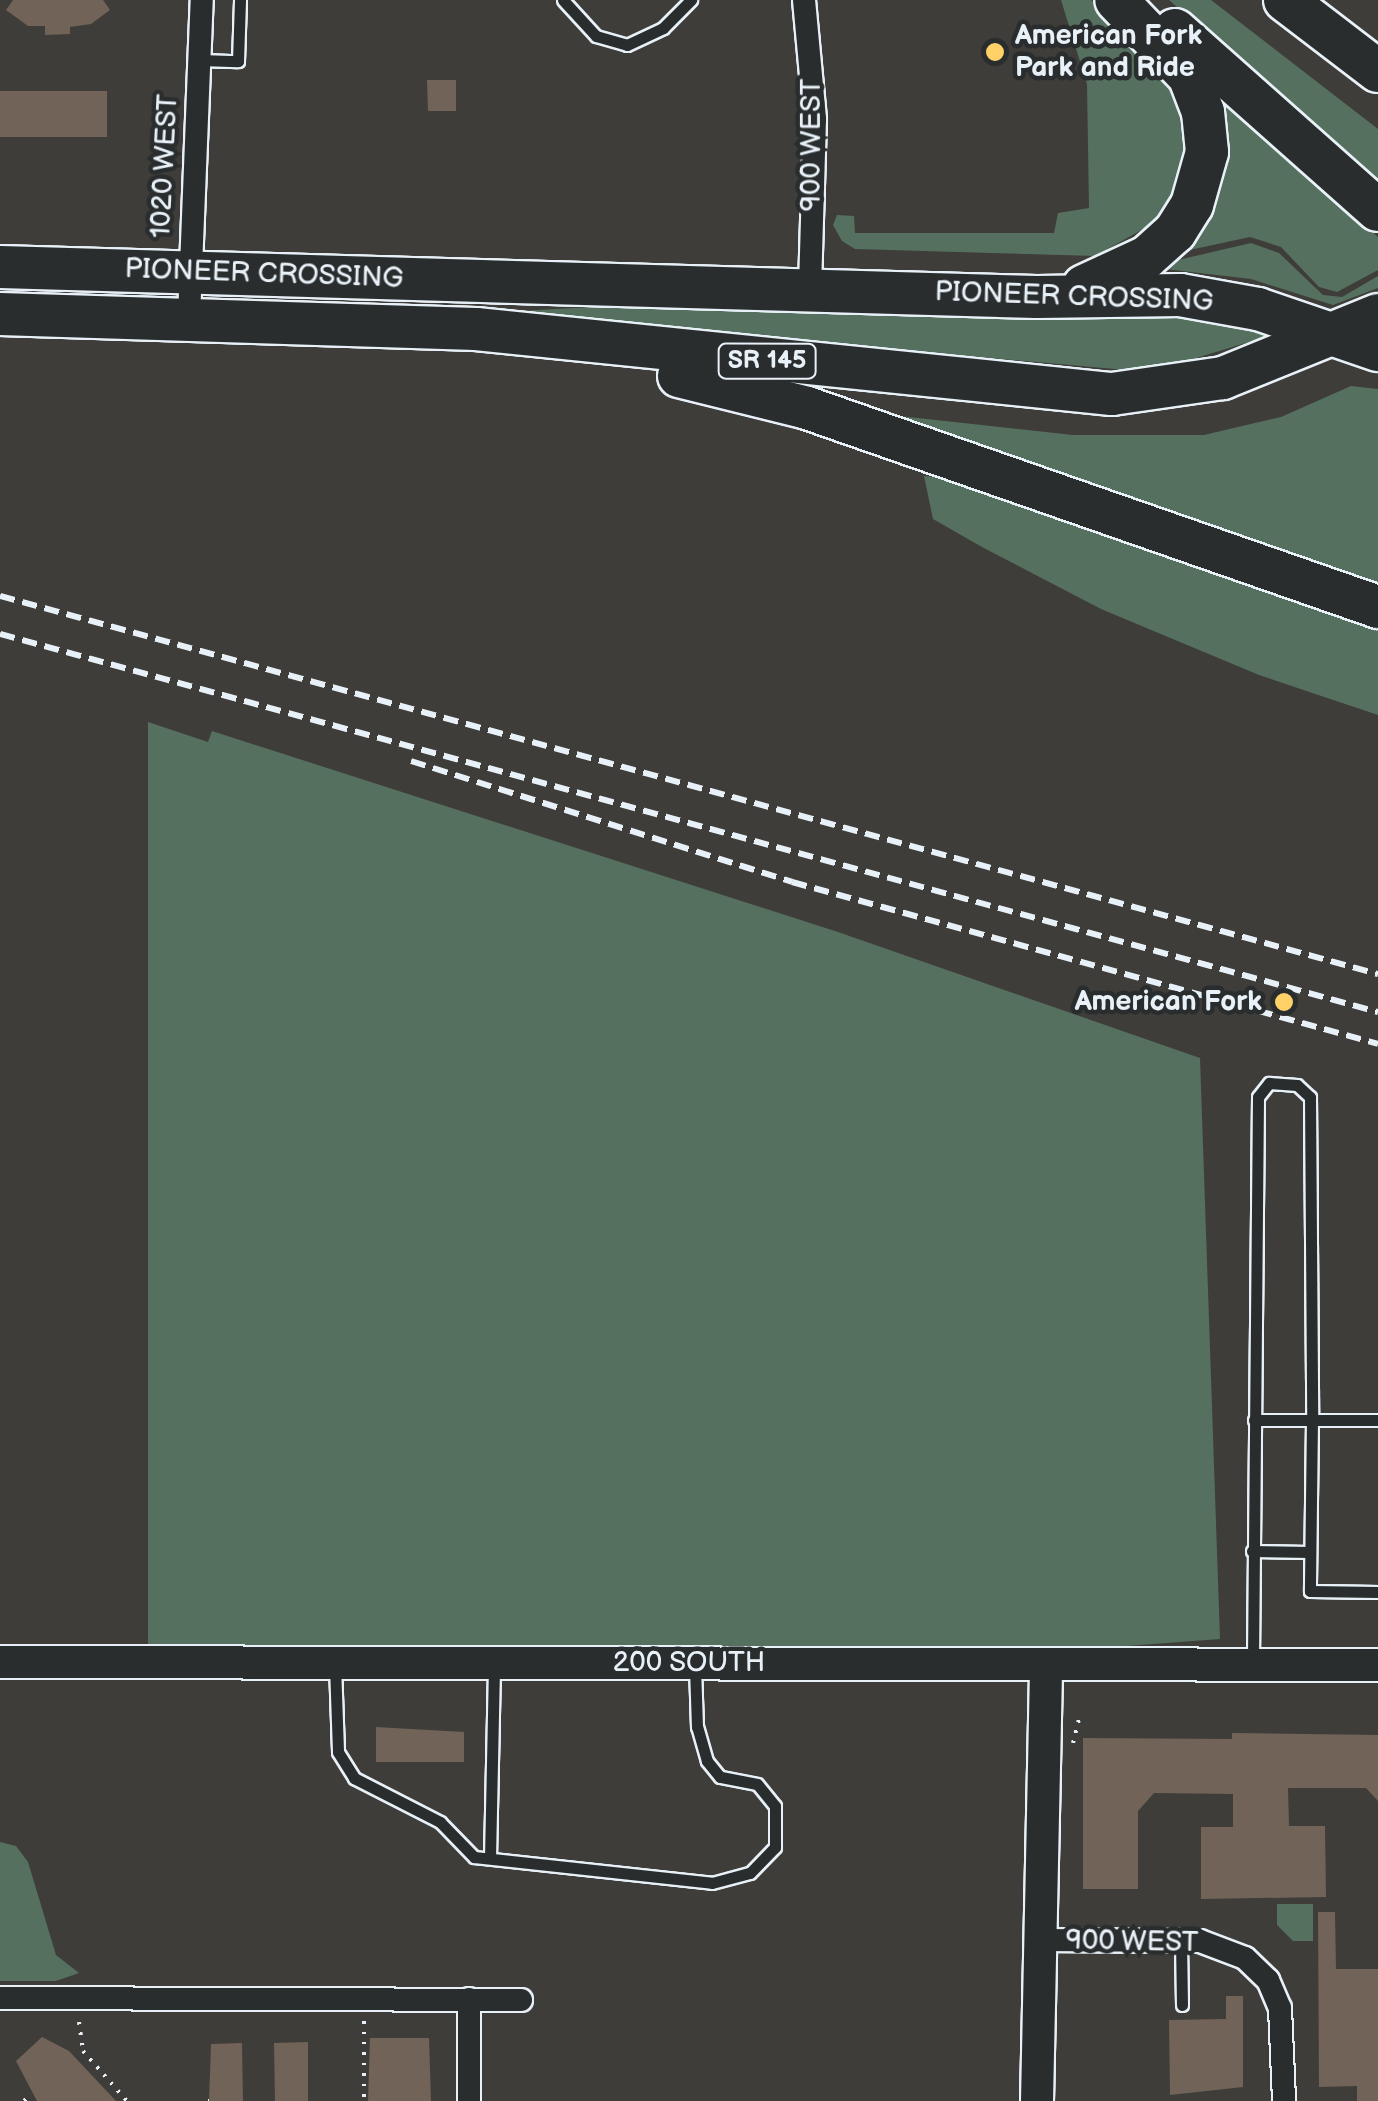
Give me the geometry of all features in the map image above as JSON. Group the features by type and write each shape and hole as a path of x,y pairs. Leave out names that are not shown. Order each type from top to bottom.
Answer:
{"highway":[{"path":"1037,297 1085,286 1147,258 1185,219 1204,171 1207,132 1189,76 1116,0"},
{"path":"1140,0 1378,210"},
{"path":"1286,0 1378,71"},
{"name":"PIONEER CROSSING","path":"0,268 1211,299 1335,333"},
{"name":"PIONEER CROSSING","path":"0,314 189,317 533,334 1080,394 1204,382 1335,333"},
{"name":"SR 145","path":"1335,333 1378,315"},
{"path":"189,317 270,340 529,356 730,386 1378,607"},
{"path":"1335,333 1378,350"}],"street":[{"name":"1020 WEST","path":"189,317 202,0"},
{"name":"900 WEST","path":"804,0 815,119 810,290"},
{"name":"200 SOUTH","path":"0,1662 1378,1665"},
{"name":"900 WEST","path":"1037,2101 1046,1664"},
{"name":"900 WEST","path":"1039,1940 1181,1941 1231,1950 1268,1980 1283,2024 1284,2101"},
{"path":"0,1998 521,2000"},
{"path":"469,1999 469,2101"}],"lane":[{"path":"199,69 238,62 240,0"},
{"path":"563,0 596,36 627,45 663,28 691,0"},
{"path":"1253,1664 1258,1098 1279,1081 1307,1091 1311,1104 1310,1591 1378,1592"},
{"path":"1254,1420 1378,1420"},
{"path":"1252,1551 1310,1552"},
{"path":"490,1858 494,1662"},
{"path":"335,1663 338,1752 354,1778 440,1822 474,1857 712,1883 750,1872 775,1846 775,1806 757,1784 720,1777 707,1761 697,1727 694,1662"},
{"path":"1181,1941 1182,2005"}],"path":[{"path":"80,2022 83,2051 128,2101"},
{"path":"364,2022 364,2101"}],"green space":[{"path":"1061,0 1091,0 1150,45 1190,116 1186,179 1153,233 1145,228 1095,256 855,249 842,241 833,225 837,215 854,216 855,233 1054,233 1058,213 1089,208 1087,84"},
{"path":"1169,0 1211,0 1378,129 1378,186"},
{"path":"1206,83 1378,237 1378,270 1337,292 1319,287 1281,247 1250,237 1171,254"},
{"path":"1251,243 1279,253 1323,295 1342,297 1378,276 1378,288 1333,305 1251,279 1148,267"},
{"path":"748,298 1190,313 1282,332 1183,362 1126,370 486,313"},
{"path":"1351,386 1378,389 1378,586 881,414 1073,435 1204,435 1281,417"},
{"path":"924,476 950,478 1378,625 1378,715 1259,675 1101,609 982,547 933,519"},
{"path":"148,722 208,742 212,731 838,932 1200,1058 1220,1639 1006,1655 148,1645"},
{"path":"0,1842 16,1846 28,1862 56,1955 79,1973 56,1981 0,1981"},
{"path":"1277,1904 1313,1904 1313,1941 1293,1941 1277,1925"}],"building":[{"path":"13,0 103,0 110,10 91,24 70,27 70,34 45,35 45,26 28,26 6,10"},
{"path":"427,80 456,80 456,111 428,111"},
{"path":"0,91 107,91 107,137 0,137"},
{"path":"376,1727 464,1732 464,1762 376,1762"},
{"path":"1232,1733 1378,1735 1378,1801 1366,1788 1288,1788 1289,1826 1325,1826 1326,1897 1201,1899 1201,1827 1233,1827 1233,1794 1154,1793 1138,1811 1138,1889 1083,1889 1083,1738 1232,1739"},
{"path":"1318,1912 1335,1912 1336,1969 1378,1969 1378,2101 1357,2101 1357,2086 1319,2087"},
{"path":"1226,1996 1243,1996 1243,2087 1170,2095 1169,2020 1226,2019"},
{"path":"42,2037 69,2051 116,2101 37,2101 16,2061"},
{"path":"370,2038 429,2038 431,2101 368,2101"},
{"path":"308,2042 308,2101 275,2101 274,2043"},
{"path":"242,2043 243,2101 209,2101 211,2044"}],"railway":[{"path":"0,596 1378,974"},
{"path":"0,634 1378,1012"},
{"path":"411,761 792,882 1378,1044"}],"place":[{"name":"American Fork Park and Ride","path":"995,52"},
{"name":"American Fork","path":"1284,1002"}]}
